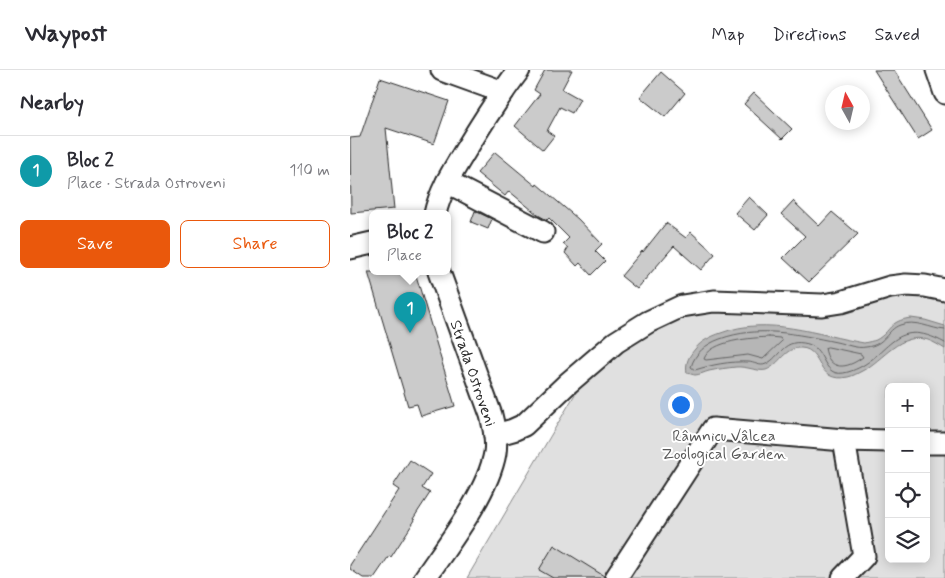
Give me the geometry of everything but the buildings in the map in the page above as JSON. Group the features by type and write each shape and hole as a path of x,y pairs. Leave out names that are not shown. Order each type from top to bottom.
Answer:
{"street":[{"path":"442,70 503,92"},
{"path":"436,210 447,182 503,92 519,70"},
{"path":"937,70 945,93"},
{"path":"447,182 543,232"},
{"path":"350,248 369,244"},
{"name":"Strada Ostroveni","path":"425,578 483,486 490,472 495,453 495,435 485,396 440,275"},
{"path":"495,435 524,425 567,384 616,342 648,322 682,306 714,301 822,305 841,302 890,287 906,285 945,290"},
{"path":"616,578 713,429 885,442"},
{"path":"844,440 864,556 844,578"},
{"path":"930,443 945,443"}],"green space":[{"name":"Râmnicu Vâlcea Zoological Garden","path":"903,291 945,299 945,578 467,578 581,384 626,342 694,310 766,311 804,315 863,306"}],"water":[{"path":"911,318 945,326 945,349 928,340 918,338 909,340 893,348 857,374 848,377 837,378 830,376 813,354 801,348 790,350 771,368 766,370 736,367 712,370 697,375 687,373 688,360 700,344 721,333 739,328 775,326 792,328 864,343 881,337 898,321"}],"place":[{"name":"Bloc 2","path":"410,333"}]}
